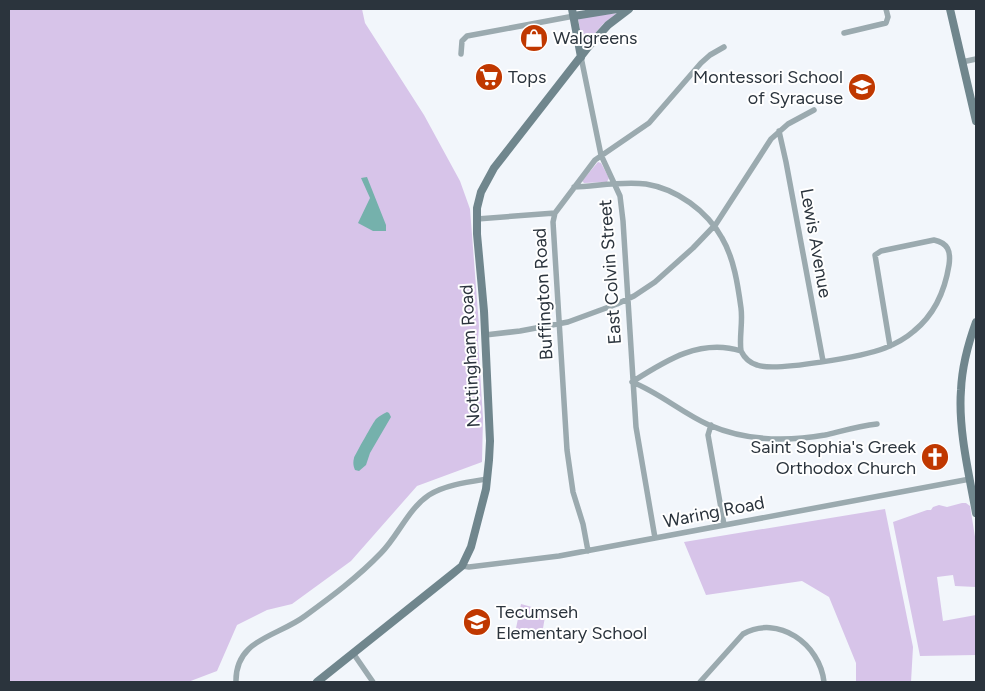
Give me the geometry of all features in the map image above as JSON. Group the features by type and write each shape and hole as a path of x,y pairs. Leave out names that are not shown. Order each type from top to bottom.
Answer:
{"street":[{"path":"461,54 462,40 467,36 573,12 628,9"},
{"name":"Nottingham Road","path":"317,682 462,566 471,547 477,530 487,479 490,441 477,219 481,192 488,177 598,34 628,9"},
{"path":"844,33 886,23 888,18 886,9"},
{"path":"950,9 976,121"},
{"name":"East Colvin Street","path":"573,12 601,155 620,196 636,427 655,538"},
{"name":"Buffington Road","path":"588,551 570,473 553,222 556,213 601,155 649,123 701,63 724,46"},
{"path":"962,62 976,60"},
{"path":"485,335 559,324 628,299 655,282 714,226 736,194 760,153 779,131 814,110"},
{"name":"Lewis Avenue","path":"779,131 823,361"},
{"path":"574,188 615,184 640,184 661,188 678,195 692,205 714,226 723,238 734,271 741,310 741,350 746,359 767,368 781,368 866,353 890,346 916,329 937,304 947,277 950,260 947,246 942,241 934,240 881,251 875,256 890,346"},
{"path":"477,219 556,213"},
{"path":"976,322 968,348 961,390 963,431 976,513"},
{"path":"632,382 680,354 716,347 741,350"},
{"path":"632,382 650,390 711,425 747,437 775,440 823,435 877,424"},
{"path":"711,425 708,435 724,525"},
{"path":"236,682 238,664 250,647 304,617 361,571 382,552 423,500 440,490 470,481 487,479"},
{"name":"Waring Road","path":"462,566 469,568 588,551 970,479"},
{"path":"700,682 743,634 751,630 769,627 787,631 799,638 815,659 824,682"},
{"path":"353,652 373,682"}],"shaded area":[{"path":"9,9 362,9 365,23 424,115 460,181 470,209 479,326 478,340 483,418 482,462 417,486 351,561 292,604 267,610 237,625 217,671 188,682 9,682"},
{"path":"617,13 603,24 583,47 578,18"},
{"path":"598,162 601,163 609,178 607,182 584,183 582,181"},
{"path":"367,177 386,225 386,231 373,231 358,223 370,198 361,178"},
{"path":"387,412 391,417 370,453 366,465 359,471 355,470 354,458 361,445 376,419"},
{"path":"962,503 970,506 976,543 976,587 955,586 953,575 937,577 943,621 976,615 976,655 920,656 893,522 931,510 939,505 947,507"},
{"path":"885,509 913,647 911,682 856,682 856,663 829,597 802,581 706,595 684,542"},
{"path":"521,604 546,611 542,634 537,638 515,633"}],"place":[{"name":"Walgreens","path":"534,38"},
{"name":"Tops","path":"489,77"},
{"name":"Montessori School of Syracuse","path":"862,87"},
{"name":"Saint Sophia's Greek Orthodox Church","path":"935,457"},
{"name":"Tecumseh Elementary School","path":"477,622"}]}
